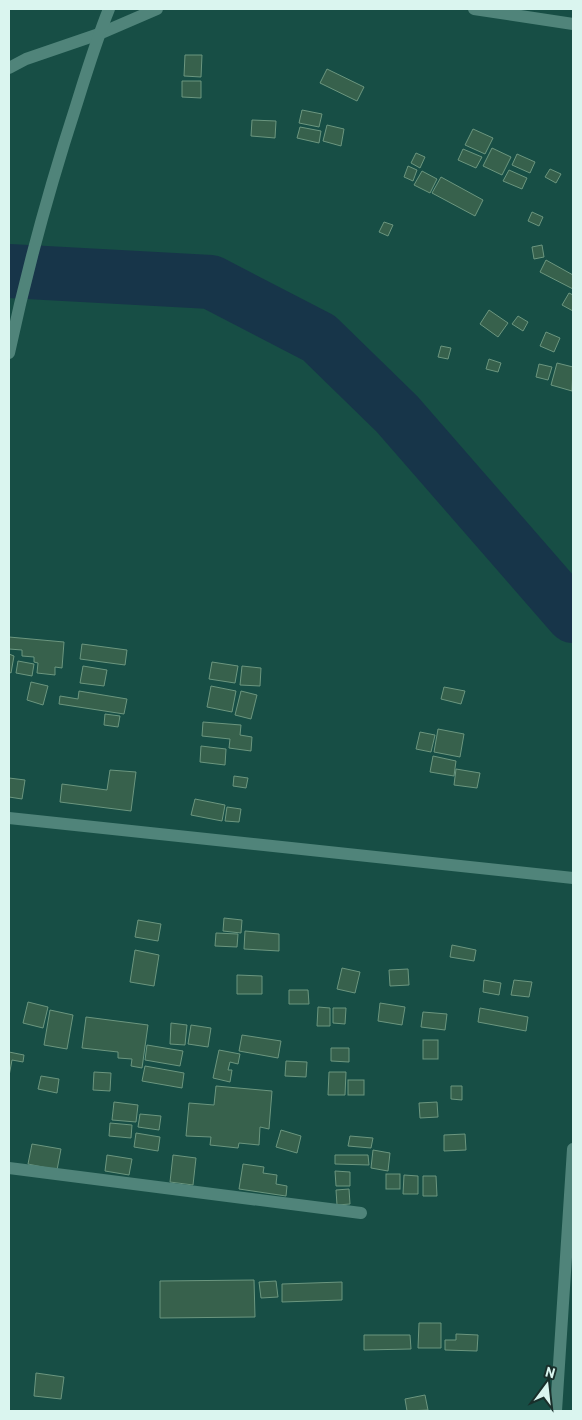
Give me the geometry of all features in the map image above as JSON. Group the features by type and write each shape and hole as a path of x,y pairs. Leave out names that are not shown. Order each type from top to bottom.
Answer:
{"street":[{"path":"9,354 27,272 55,171 99,34 109,9"},
{"path":"9,68 26,59 99,34 157,9"},
{"path":"474,9 573,24"},
{"path":"9,818 573,878"},
{"path":"556,1411 573,1149"},
{"path":"9,1168 361,1213"}],"building":[{"path":"185,55 202,55 201,77 184,76"},
{"path":"327,69 364,87 357,101 320,83"},
{"path":"182,81 201,81 201,98 182,97"},
{"path":"302,110 322,114 319,127 299,123"},
{"path":"252,120 276,121 275,138 251,136"},
{"path":"327,125 344,129 341,146 323,141"},
{"path":"300,127 321,131 319,143 297,138"},
{"path":"473,129 493,138 485,154 465,145"},
{"path":"492,148 511,157 502,175 483,166"},
{"path":"463,149 482,157 476,168 458,160"},
{"path":"416,153 425,157 420,168 411,163"},
{"path":"517,154 535,162 530,173 512,165"},
{"path":"408,166 417,170 413,181 404,177"},
{"path":"550,169 561,174 556,183 545,177"},
{"path":"509,170 527,178 522,189 503,181"},
{"path":"422,171 437,179 430,193 414,185"},
{"path":"441,177 483,200 475,216 432,193"},
{"path":"532,212 543,217 539,226 528,221"},
{"path":"384,222 393,225 388,236 379,232"},
{"path":"542,245 544,257 534,259 532,247"},
{"path":"546,260 573,275 573,289 540,272"},
{"path":"569,293 573,295 573,311 562,305"},
{"path":"489,310 508,323 498,337 480,324"},
{"path":"518,316 528,322 523,331 512,324"},
{"path":"546,332 560,338 554,352 540,346"},
{"path":"441,346 451,348 448,359 438,357"},
{"path":"489,359 501,363 498,372 486,369"},
{"path":"557,363 573,367 572,391 551,385"},
{"path":"539,364 552,367 548,380 536,377"},
{"path":"9,637 64,642 62,668 55,667 55,675 37,673 38,663 34,662 34,657 22,656 22,650 9,649"},
{"path":"82,644 127,650 125,665 80,659"},
{"path":"9,654 14,656 11,673 9,672"},
{"path":"18,661 34,664 32,676 16,673"},
{"path":"212,662 238,666 235,683 209,679"},
{"path":"83,666 107,670 104,686 80,683"},
{"path":"242,666 261,668 260,686 240,685"},
{"path":"31,682 48,686 43,705 27,700"},
{"path":"211,686 236,691 232,712 207,707"},
{"path":"444,687 465,691 461,704 441,699"},
{"path":"79,691 127,699 124,714 59,704 60,696 78,699"},
{"path":"241,691 257,695 251,719 235,715"},
{"path":"105,714 120,716 118,727 104,725"},
{"path":"203,722 241,725 240,735 252,737 251,751 229,748 230,739 202,736"},
{"path":"438,729 464,734 460,757 434,752"},
{"path":"420,732 435,735 431,752 416,749"},
{"path":"201,746 226,749 225,765 200,762"},
{"path":"433,756 456,761 454,776 430,772"},
{"path":"456,769 480,773 477,788 454,785"},
{"path":"110,770 136,772 131,811 60,802 62,784 107,790"},
{"path":"234,776 248,778 246,788 233,786"},
{"path":"9,778 25,780 22,799 9,797"},
{"path":"195,799 225,805 222,821 191,815"},
{"path":"227,807 241,809 239,822 225,821"},
{"path":"224,918 242,920 241,933 223,931"},
{"path":"138,920 161,924 158,941 135,937"},
{"path":"245,931 279,934 279,951 244,949"},
{"path":"216,933 238,934 237,947 215,946"},
{"path":"452,945 476,950 474,961 450,957"},
{"path":"135,950 159,955 154,986 130,982"},
{"path":"342,968 360,972 355,993 337,989"},
{"path":"408,969 409,985 390,986 389,970"},
{"path":"237,975 262,976 262,994 237,994"},
{"path":"484,980 501,983 499,995 483,992"},
{"path":"514,980 532,982 529,997 511,995"},
{"path":"289,990 308,990 309,1004 289,1004"},
{"path":"28,1002 48,1007 43,1028 23,1023"},
{"path":"380,1003 405,1007 402,1025 378,1021"},
{"path":"318,1007 330,1008 330,1026 317,1026"},
{"path":"333,1008 346,1008 345,1024 333,1023"},
{"path":"480,1008 528,1017 526,1031 478,1022"},
{"path":"50,1010 73,1015 67,1049 44,1045"},
{"path":"423,1012 447,1014 445,1030 421,1027"},
{"path":"86,1017 148,1025 142,1068 131,1066 132,1059 118,1058 118,1052 82,1048"},
{"path":"171,1023 187,1025 185,1045 170,1044"},
{"path":"191,1025 211,1028 208,1047 188,1044"},
{"path":"242,1035 281,1041 278,1058 239,1051"},
{"path":"423,1040 438,1040 438,1059 423,1059"},
{"path":"147,1045 183,1051 180,1066 145,1060"},
{"path":"331,1048 349,1048 349,1062 331,1061"},
{"path":"219,1050 240,1054 238,1064 230,1062 228,1070 232,1070 230,1082 213,1078"},
{"path":"9,1052 24,1055 23,1062 12,1060 9,1076"},
{"path":"286,1061 307,1062 306,1077 285,1076"},
{"path":"145,1066 184,1073 182,1088 142,1081"},
{"path":"94,1072 111,1073 110,1091 93,1090"},
{"path":"329,1072 346,1072 345,1095 328,1095"},
{"path":"41,1076 59,1079 57,1093 38,1089"},
{"path":"348,1080 364,1080 364,1095 348,1095"},
{"path":"216,1086 272,1091 269,1129 260,1127 259,1145 239,1143 238,1148 210,1145 211,1137 186,1136 189,1103 214,1105"},
{"path":"451,1086 462,1086 462,1100 451,1099"},
{"path":"114,1102 138,1105 136,1122 112,1120"},
{"path":"437,1102 438,1117 420,1118 419,1103"},
{"path":"140,1114 161,1116 159,1130 138,1127"},
{"path":"110,1123 132,1125 131,1138 109,1136"},
{"path":"281,1130 301,1136 297,1153 276,1147"},
{"path":"136,1133 160,1137 158,1151 134,1147"},
{"path":"465,1134 466,1150 444,1151 444,1135"},
{"path":"350,1136 373,1138 371,1148 348,1146"},
{"path":"32,1144 61,1149 57,1170 28,1164"},
{"path":"373,1150 390,1153 388,1171 371,1168"},
{"path":"107,1155 132,1159 129,1175 105,1171"},
{"path":"173,1155 196,1158 193,1185 170,1182"},
{"path":"335,1155 368,1155 369,1165 335,1164"},
{"path":"243,1164 264,1167 263,1173 277,1175 276,1184 287,1186 286,1196 239,1189"},
{"path":"335,1171 350,1172 350,1186 336,1186"},
{"path":"386,1174 400,1174 400,1189 386,1189"},
{"path":"404,1175 418,1176 418,1194 403,1194"},
{"path":"423,1176 436,1176 437,1196 423,1196"},
{"path":"349,1189 350,1204 337,1205 336,1190"},
{"path":"254,1280 255,1317 160,1318 160,1281"},
{"path":"276,1281 278,1297 261,1298 259,1282"},
{"path":"342,1282 342,1300 282,1302 282,1284"},
{"path":"419,1323 441,1323 441,1348 418,1348"},
{"path":"456,1334 478,1335 477,1351 445,1350 445,1340 456,1340"},
{"path":"364,1335 410,1335 411,1349 364,1350"},
{"path":"36,1373 64,1377 61,1399 34,1396"},
{"path":"425,1395 428,1410 407,1411 405,1399"}],"waterway":[{"path":"9,271 211,282 319,338 397,414 573,616"}]}
